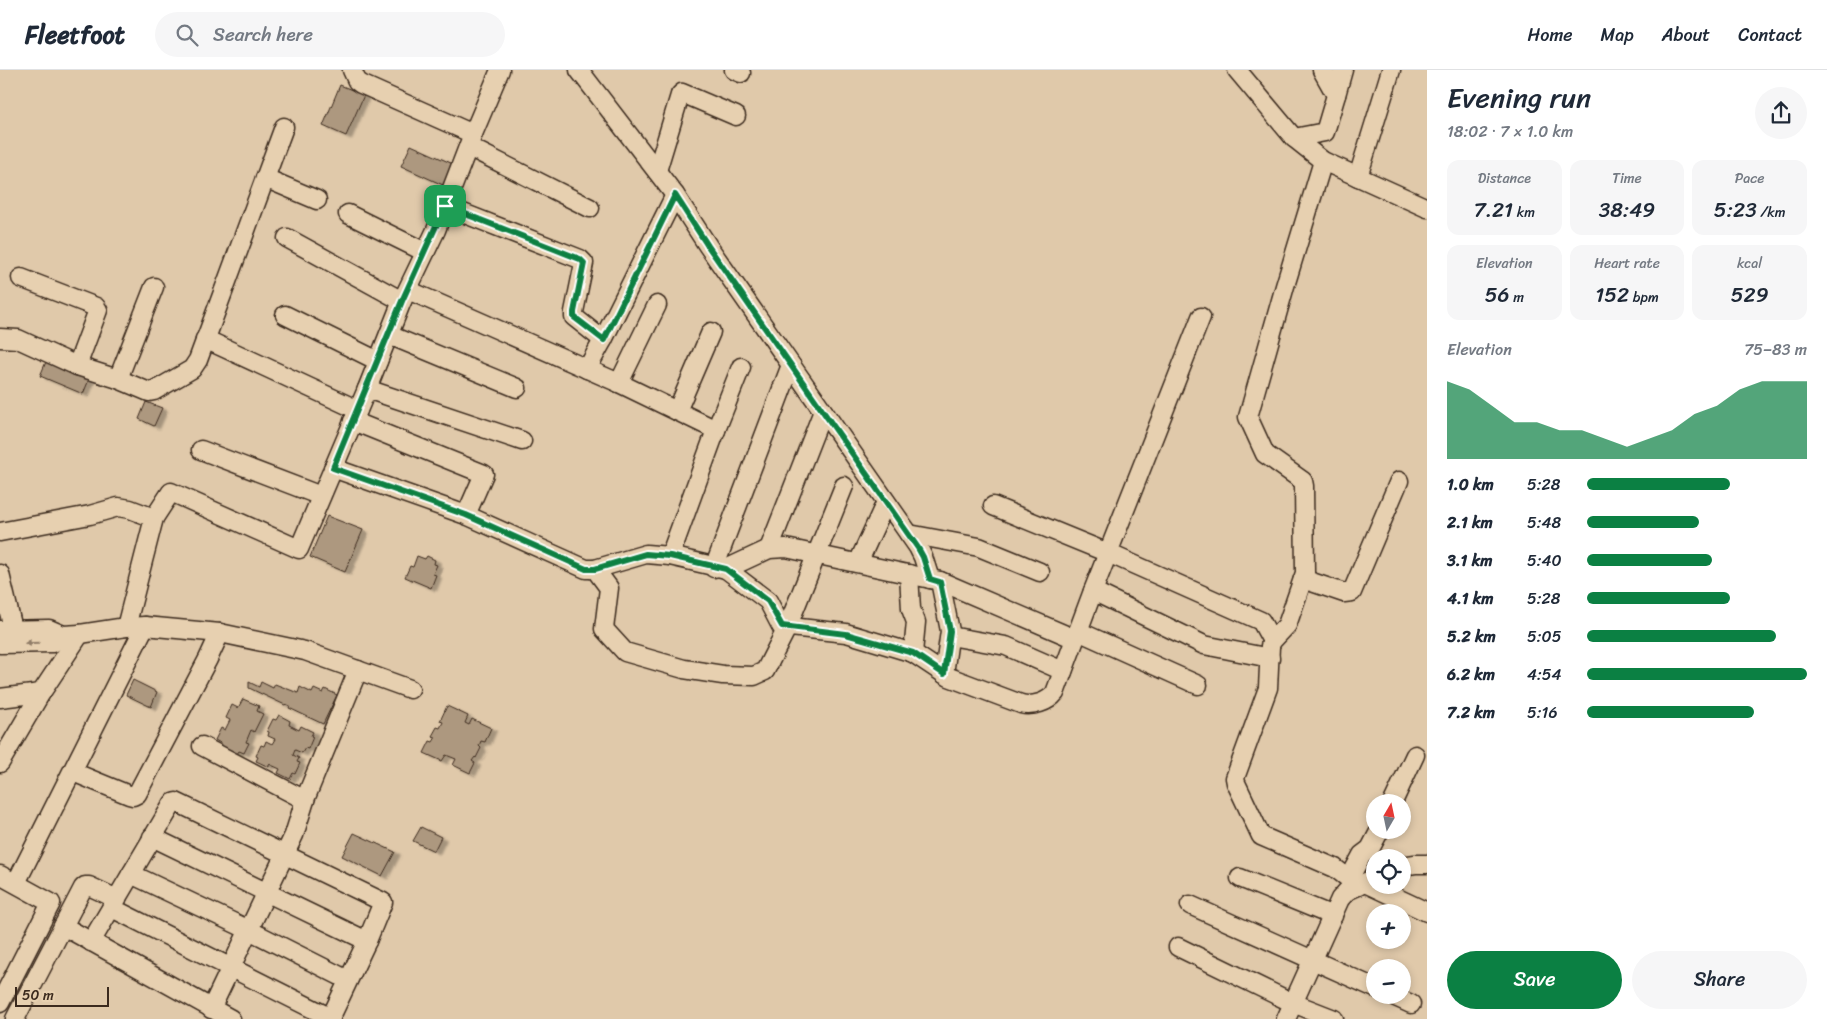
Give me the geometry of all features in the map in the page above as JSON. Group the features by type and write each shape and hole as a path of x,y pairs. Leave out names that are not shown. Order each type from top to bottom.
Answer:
{"street":[{"path":"352,70 357,81 361,84 471,141 590,208"},
{"path":"126,627 154,518 171,492 299,549 405,295 445,206 500,70"},
{"path":"579,70 675,195 708,246 909,534 923,557 935,580 949,624 950,636 944,674"},
{"path":"1322,70 1336,95"},
{"path":"1294,138 1325,132 1343,70"},
{"path":"1358,177 1391,70"},
{"path":"1240,71 1294,138 1323,162 1427,208"},
{"path":"657,171 682,93 736,116"},
{"path":"0,338 18,339 77,366 118,379 144,391 154,391 192,369 198,360 284,127"},
{"path":"1271,649 1287,625 1303,580 1306,565 1304,486 1299,478 1266,454 1248,417 1323,162"},
{"path":"265,178 317,200"},
{"path":"587,369 604,340 675,195"},
{"path":"445,206 580,259 584,263 574,317 604,340"},
{"path":"348,214 425,252"},
{"path":"287,238 405,295 587,369 716,430"},
{"path":"21,278 96,307 98,310 77,366"},
{"path":"118,379 154,287"},
{"path":"619,383 657,305"},
{"path":"284,315 378,361"},
{"path":"333,468 466,515 579,567 595,569 646,554 670,556 719,568 768,601 779,623 787,628 846,634 913,653 944,674 1027,705 1048,700 1052,696 1201,317"},
{"path":"677,411 711,332"},
{"path":"389,335 517,388"},
{"path":"205,339 355,416 484,474 466,515"},
{"path":"719,568 791,365"},
{"path":"670,556 741,367"},
{"path":"367,389 522,441"},
{"path":"769,549 823,411"},
{"path":"201,450 321,496"},
{"path":"1303,580 1344,593 1352,592 1399,481"},
{"path":"595,569 609,588 604,629 625,652 684,669 754,676 765,671 787,628 844,486"},
{"path":"858,563 886,502"},
{"path":"993,506 1108,553 1261,620 1271,649 1268,688 1236,774 1236,783 1261,836 1335,868 1427,912"},
{"path":"0,532 90,515 118,507 130,509 154,518"},
{"path":"909,534 979,546 1040,572"},
{"path":"719,568 769,549 786,548 935,580 1076,635 1198,686"},
{"path":"0,574 6,630 49,629 71,635"},
{"path":"909,574 911,609 916,622 913,653"},
{"path":"1093,591 1204,645 1271,649"},
{"path":"0,1003 51,903 8,879 73,772 145,626"},
{"path":"0,644 53,643 71,635 145,626 220,633 297,648 410,689"},
{"path":"73,772 130,795 137,794 220,633"},
{"path":"0,763 41,693 71,635"},
{"path":"950,636 1006,646 1063,671"},
{"path":"211,1009 296,831 305,800 358,670"},
{"path":"0,698 41,693"},
{"path":"202,746 305,800"},
{"path":"1397,794 1415,755"},
{"path":"15,1019 85,886 90,886 114,904 230,968 331,1018 367,941 382,902 176,802 172,803 114,904 91,942"},
{"path":"152,836 367,941"},
{"path":"1362,882 1362,855 1370,849 1375,839"},
{"path":"1411,865 1427,864"},
{"path":"131,874 348,980"},
{"path":"1240,878 1333,916"},
{"path":"1286,1019 1343,894 1362,882"},
{"path":"1190,906 1366,984"},
{"path":"63,926 231,1019"},
{"path":"1178,947 1293,1003 1334,1019"}],"building":[{"path":"340,85 364,95 346,136 323,126"},
{"path":"411,145 453,164 443,185 401,166"},
{"path":"48,357 91,375 83,394 40,376"},
{"path":"146,402 162,408 154,426 139,419"},
{"path":"327,516 363,530 345,572 310,557"},
{"path":"417,556 425,559 427,556 435,560 434,564 437,565 433,574 436,575 431,588 405,577 410,566 413,567"},
{"path":"133,680 157,692 151,707 126,695"},
{"path":"249,682 259,687 261,682 273,688 275,684 298,693 300,687 312,693 314,689 323,693 325,689 337,695 323,724 289,708 290,706 286,704 249,688"},
{"path":"243,699 259,706 257,711 263,714 254,732 251,730 246,742 249,743 244,753 239,751 237,754 221,746 222,744 215,740 221,728 225,730 230,720 226,718 232,705 238,708"},
{"path":"447,706 468,716 465,723 469,725 472,719 491,728 485,742 481,741 479,746 481,748 476,758 472,761 475,763 470,773 453,765 456,759 446,755 442,761 424,753 430,741 433,742 436,737 432,736 437,727 440,728 443,722 440,721"},
{"path":"279,715 290,721 289,725 299,730 301,726 313,732 308,749 305,748 302,753 295,750 293,755 299,758 297,762 300,763 295,774 293,773 290,779 278,773 280,769 269,764 269,767 256,761 261,745 264,746 266,741 272,744 275,739 268,736 269,732 267,731 273,719 276,720"},
{"path":"421,827 441,837 434,851 413,841"},
{"path":"354,833 395,852 382,876 342,856"}],"route":[{"path":"675,195 708,246 918,548 930,579 940,582 950,631 944,674 913,653 841,632 782,626 768,601 726,569 670,556 646,554 595,569 586,569 466,515 333,468 402,301 436,230 445,206 580,259 584,263 574,317 604,340 675,195"}]}
